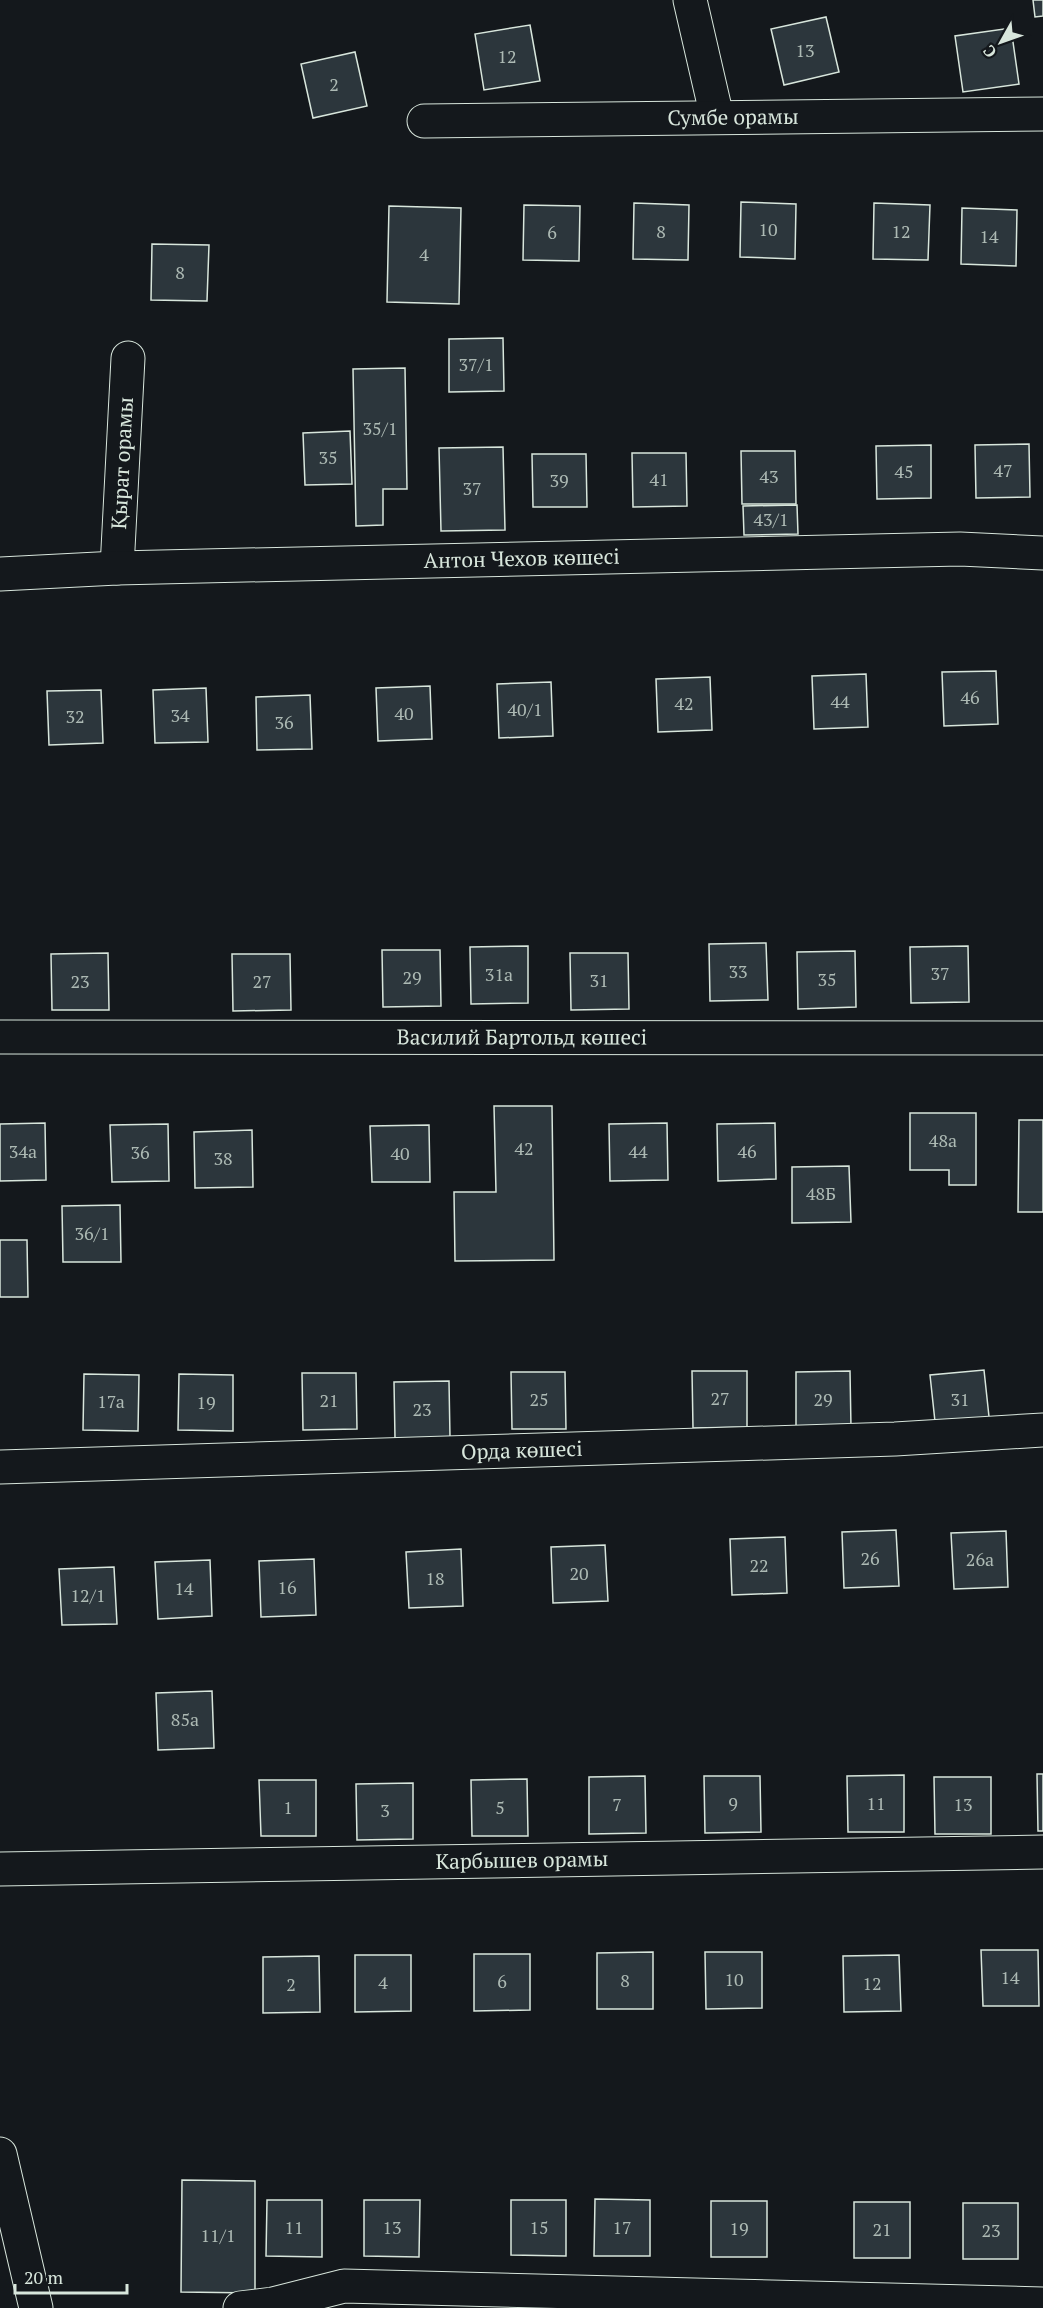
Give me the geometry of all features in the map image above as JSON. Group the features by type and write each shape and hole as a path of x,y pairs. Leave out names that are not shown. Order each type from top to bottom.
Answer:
{"street":[{"path":"690,0 717,117"},
{"name":"Сумбе орамы","path":"424,121 1043,114"},
{"name":"Қырат орамы","path":"117,568 128,358"},
{"name":"Антон Чехов көшесі","path":"0,574 117,568 960,549 1043,553"},
{"name":"Василий Бартольд көшесі","path":"0,1037 1043,1038"},
{"name":"Орда көшесі","path":"0,1467 895,1439 1043,1430"},
{"name":"Карбышев орамы","path":"0,1869 1043,1852"},
{"path":"0,2154 36,2308"},
{"path":"240,2308 273,2304 344,2286 1043,2304"}],"building":[{"path":"1033,0 1043,0 1043,16 1035,17"},
{"path":"826,17 839,72 784,85 771,29"},
{"path":"530,25 540,81 484,90 475,34"},
{"path":"1011,28 1019,84 963,92 955,36"},
{"path":"355,52 367,106 313,118 301,64"},
{"path":"741,202 796,204 795,259 740,257"},
{"path":"634,203 689,205 688,260 633,259"},
{"path":"874,203 930,205 928,260 873,259"},
{"path":"524,205 580,206 579,261 523,260"},
{"path":"389,206 461,208 459,304 387,302"},
{"path":"962,208 1017,210 1016,266 961,264"},
{"path":"152,244 209,245 207,301 151,300"},
{"path":"503,338 504,391 449,392 449,339"},
{"path":"405,368 407,489 383,489 383,525 356,526 353,369"},
{"path":"350,431 352,484 305,485 303,433"},
{"path":"1029,444 1030,497 976,498 975,445"},
{"path":"931,445 931,498 877,499 876,446"},
{"path":"503,447 505,530 441,531 439,448"},
{"path":"741,451 795,451 796,504 742,504"},
{"path":"632,453 686,453 687,506 633,507"},
{"path":"532,454 586,454 587,507 533,507"},
{"path":"797,505 798,534 744,535 743,506"},
{"path":"996,671 998,724 944,726 942,672"},
{"path":"866,674 868,727 814,729 812,676"},
{"path":"710,677 712,730 658,732 656,679"},
{"path":"551,682 553,736 499,738 497,684"},
{"path":"430,686 432,739 378,741 376,688"},
{"path":"206,688 208,742 155,743 153,690"},
{"path":"101,690 103,743 49,745 47,691"},
{"path":"310,695 312,749 257,750 256,697"},
{"path":"766,943 768,1000 710,1001 709,944"},
{"path":"528,946 528,1003 471,1004 470,947"},
{"path":"968,946 969,1002 911,1003 910,947"},
{"path":"382,950 440,950 441,1006 383,1007"},
{"path":"855,951 856,1007 798,1009 797,952"},
{"path":"108,953 109,1010 52,1010 51,954"},
{"path":"570,953 628,953 629,1009 571,1010"},
{"path":"232,954 290,954 291,1010 233,1011"},
{"path":"494,1106 552,1106 554,1260 455,1261 454,1192 496,1192"},
{"path":"910,1113 976,1113 976,1185 949,1185 949,1170 910,1170"},
{"path":"1019,1120 1043,1120 1043,1212 1018,1212"},
{"path":"45,1123 46,1180 0,1181 0,1124"},
{"path":"667,1123 668,1180 610,1181 609,1124"},
{"path":"775,1123 776,1179 718,1181 717,1124"},
{"path":"168,1124 169,1181 112,1182 110,1125"},
{"path":"429,1125 430,1182 372,1182 370,1126"},
{"path":"252,1130 253,1187 195,1188 194,1132"},
{"path":"849,1166 851,1222 792,1223 792,1167"},
{"path":"120,1205 121,1262 63,1262 62,1206"},
{"path":"0,1240 27,1240 28,1297 0,1297"},
{"path":"984,1370 990,1426 936,1431 930,1375"},
{"path":"692,1371 747,1371 747,1427 693,1428"},
{"path":"850,1371 851,1428 796,1428 796,1372"},
{"path":"511,1372 565,1372 566,1429 512,1429"},
{"path":"302,1373 356,1373 357,1429 303,1430"},
{"path":"84,1374 139,1375 138,1431 83,1430"},
{"path":"179,1374 233,1375 233,1431 178,1430"},
{"path":"449,1381 450,1438 395,1438 394,1382"},
{"path":"896,1530 899,1586 844,1588 842,1532"},
{"path":"1006,1531 1008,1587 954,1589 951,1533"},
{"path":"785,1537 787,1593 732,1595 730,1539"},
{"path":"605,1545 608,1601 553,1603 551,1547"},
{"path":"461,1549 463,1606 409,1608 406,1552"},
{"path":"314,1559 316,1615 261,1617 259,1561"},
{"path":"210,1560 212,1616 158,1619 155,1562"},
{"path":"114,1567 117,1624 62,1625 59,1569"},
{"path":"212,1691 214,1748 158,1750 156,1693"},
{"path":"1037,1774 1043,1774 1043,1831 1038,1831"},
{"path":"904,1775 904,1832 848,1832 847,1776"},
{"path":"645,1776 646,1833 589,1834 589,1777"},
{"path":"704,1776 760,1776 761,1832 705,1833"},
{"path":"934,1777 991,1777 991,1834 935,1834"},
{"path":"527,1779 528,1836 472,1836 471,1780"},
{"path":"259,1780 316,1780 316,1836 261,1836"},
{"path":"413,1783 413,1839 357,1840 356,1784"},
{"path":"981,1950 1038,1950 1039,2006 983,2006"},
{"path":"653,1952 653,2009 597,2009 597,1953"},
{"path":"705,1952 762,1952 762,2008 706,2009"},
{"path":"474,1954 530,1954 530,2010 474,2011"},
{"path":"355,1955 411,1955 411,2011 355,2012"},
{"path":"899,1955 901,2011 844,2012 843,1956"},
{"path":"319,1956 320,2012 263,2013 263,1957"},
{"path":"182,2180 255,2181 255,2293 181,2292"},
{"path":"595,2199 650,2200 650,2256 594,2256"},
{"path":"267,2200 322,2200 322,2257 266,2256"},
{"path":"364,2200 420,2200 419,2257 364,2256"},
{"path":"511,2200 566,2200 566,2256 511,2255"},
{"path":"711,2201 767,2201 767,2257 711,2257"},
{"path":"854,2202 910,2202 910,2258 854,2258"},
{"path":"963,2203 1018,2203 1018,2259 963,2259"}]}
